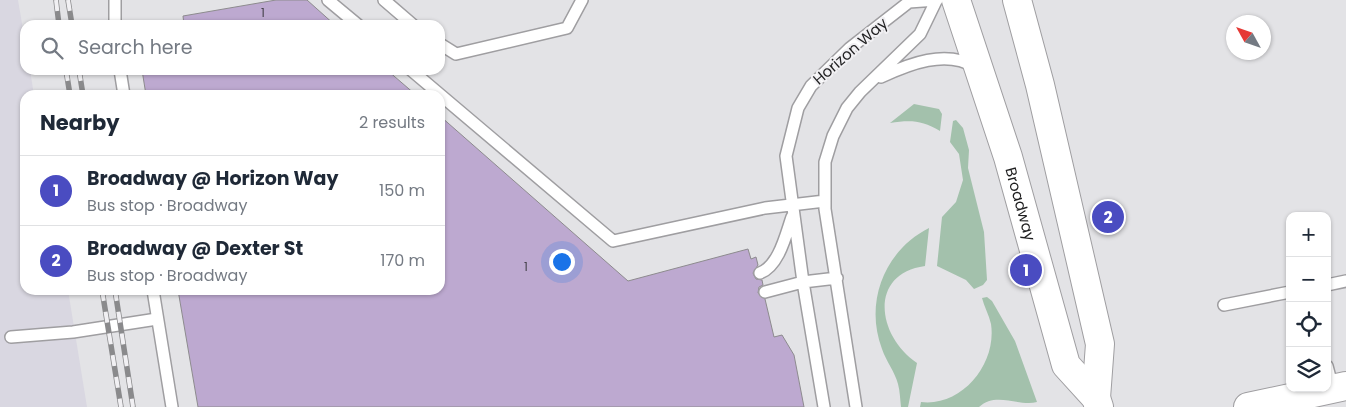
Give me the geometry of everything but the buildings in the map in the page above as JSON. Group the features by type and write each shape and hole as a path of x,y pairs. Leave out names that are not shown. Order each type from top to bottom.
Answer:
{"main road":[{"name":"Broadway","path":"943,0 980,71 1008,157 1066,365 1098,403"},
{"name":"Broadway","path":"1018,0 1040,85 1100,344 1098,403"},
{"path":"1248,407 1335,380"}],"lane":[{"path":"114,0 115,20"},
{"path":"328,0 352,20"},
{"path":"384,0 407,20"},
{"path":"856,407 825,202 825,162 847,108 860,92 920,34 943,0"},
{"name":"Horizon Way","path":"824,407 802,282 786,156 798,108 811,86 850,48 908,2 943,0"},
{"path":"445,47 456,54 568,28 586,1"},
{"path":"875,79 913,63 926,61 963,60 980,71"},
{"path":"121,75 123,90"},
{"path":"417,75 434,90"},
{"path":"445,99 613,242 764,208 793,208 825,202"},
{"path":"760,273 767,270 778,253 793,208"},
{"path":"765,292 802,282 837,278"},
{"path":"1331,284 1346,281"},
{"path":"1224,305 1286,293"},
{"path":"154,295 172,407"},
{"path":"11,337 73,332 157,319"}],"shaded area":[{"path":"0,0 18,0 21,20 20,75 31,75 33,90 20,90 20,295 69,295 87,407 0,407"}],"green space":[{"path":"914,104 939,109 942,114 940,131 916,122 890,123"},
{"path":"956,120 963,128 969,150 968,168 984,232 987,280 983,285 974,289 966,280 937,266 942,217 956,202 963,180 959,154 950,142 953,121"},
{"path":"929,228 925,266 907,271 894,281 887,293 885,307 887,323 893,338 917,363 908,407 901,407 897,380 884,353 877,331 877,296 882,279 890,264 914,238"},
{"path":"987,297 992,301 1015,341 1037,402 1023,403 993,400 979,407 920,407 921,402 936,402 950,398 963,390 974,380 982,368 988,354 991,339 991,324 982,298"}],"railway":[{"path":"56,0 58,20"},
{"path":"68,0 71,20"},
{"path":"67,75 69,90"},
{"path":"80,75 82,90"},
{"path":"103,295 121,407"},
{"path":"116,295 133,407"}],"place":[{"name":"Broadway @ Dexter St","path":"1108,217"},
{"name":"Broadway @ Horizon Way","path":"1026,270"}]}
